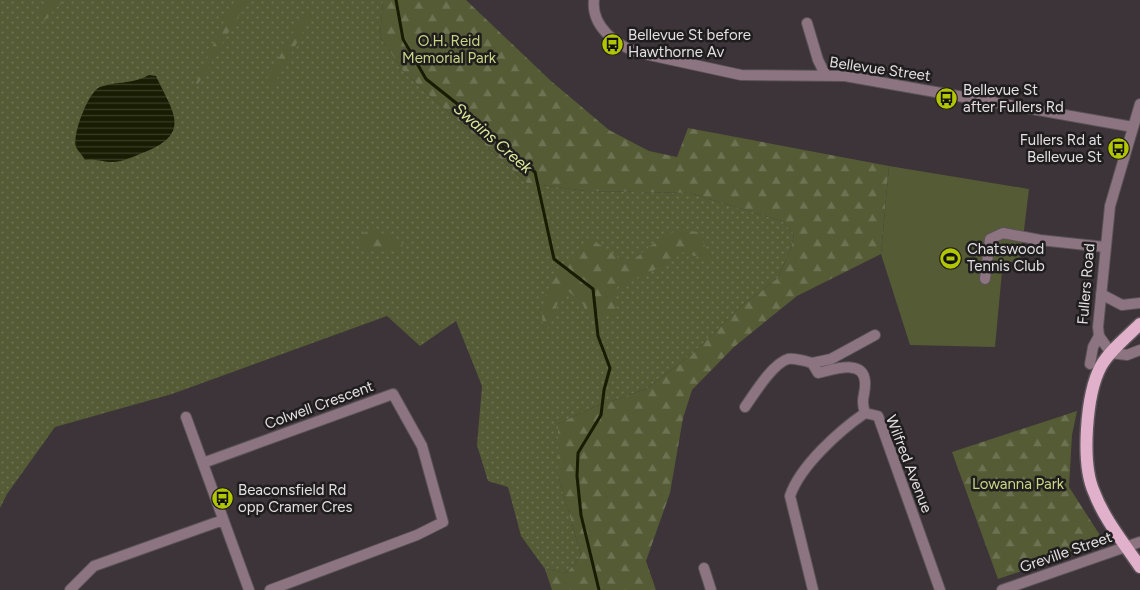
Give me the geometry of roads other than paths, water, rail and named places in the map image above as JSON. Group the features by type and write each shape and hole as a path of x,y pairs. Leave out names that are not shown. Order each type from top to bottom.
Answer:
{"main road":[{"path":"1140,324 1102,364 1095,381 1090,415 1087,468 1097,500 1140,566"}],"street":[{"name":"Bellevue Street","path":"594,0 593,13 601,28 633,51 733,74 845,76 1133,127"},
{"path":"807,23 818,60 826,76"},
{"name":"Fullers Road","path":"1111,353 1098,336 1105,247 1110,206 1140,104"},
{"path":"985,279 990,239 1003,233 1040,240 1105,247"},
{"path":"1101,294 1122,305 1140,303"},
{"path":"745,407 775,367 787,359 812,363 831,359 876,335"},
{"path":"1090,364 1093,347 1098,336"},
{"path":"1111,353 1127,355 1140,350"},
{"path":"812,363 818,372 845,367 855,368 862,373 865,381 861,401 865,413"},
{"name":"Colwell Crescent","path":"203,463 393,394 422,446 443,522 418,535 270,590"},
{"name":"Wilfred Avenue","path":"813,590 790,496 794,484 831,442 865,413 878,416 940,590"},
{"path":"186,416 250,590"},
{"path":"70,590 94,566 224,520"},
{"name":"Greville Street","path":"1002,590 1140,542"},
{"path":"704,568 710,590"}],"waterway":[{"name":"Swains Creek","path":"396,0 403,39 426,79 470,114 511,154 535,172 554,259 593,289 598,336 610,368 604,390 601,415 578,453 577,476 581,515 599,590"}],"place":[{"name":"Bellevue St before Hawthorne Av","path":"612,44"},
{"name":"Bellevue St after Fullers Rd","path":"947,99"},
{"name":"Fullers Rd at Bellevue St","path":"1118,149"},
{"name":"Chatswood Tennis Club","path":"951,258"},
{"name":"Beaconsfield Rd opp Cramer Cres","path":"222,499"}],"park label":[{"name":"O.H. Reid Memorial Park","path":"449,50"},
{"name":"Lowanna Park","path":"1018,484"}]}
